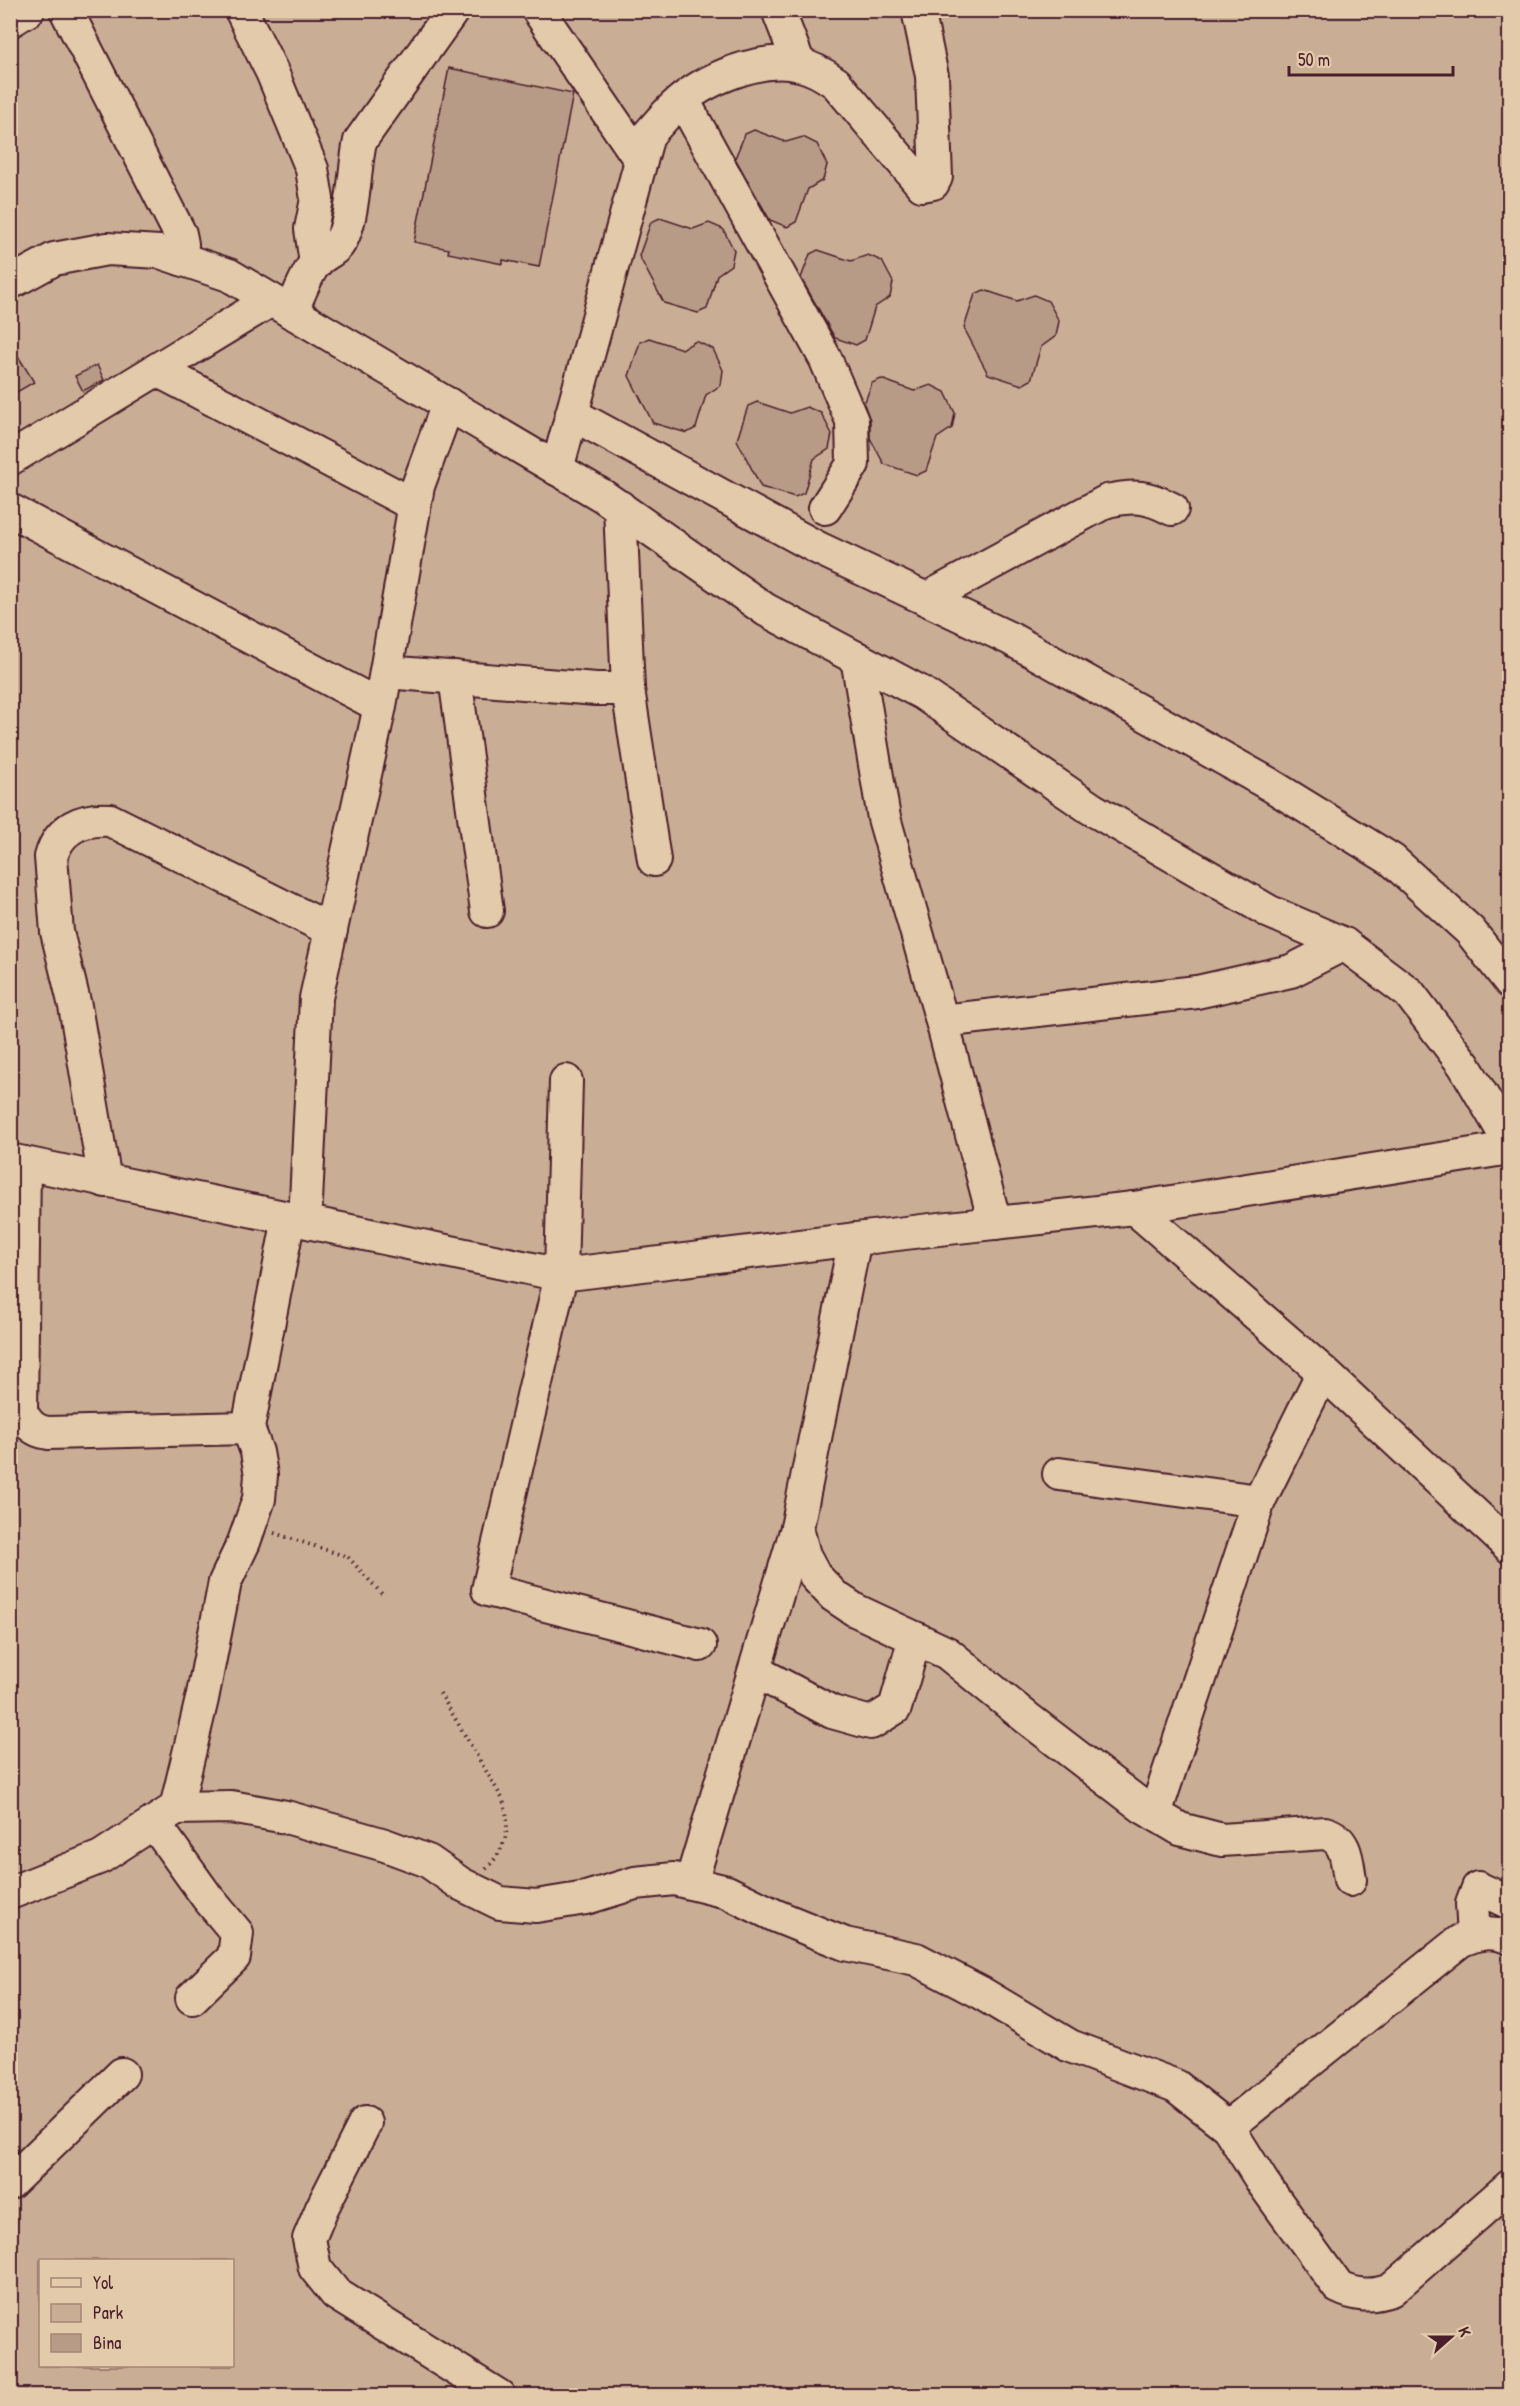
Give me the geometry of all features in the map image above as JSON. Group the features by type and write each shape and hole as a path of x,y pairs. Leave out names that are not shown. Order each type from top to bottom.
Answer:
{"street":[{"path":"10,21 28,10"},
{"path":"66,10 180,234 181,259"},
{"path":"241,10 272,72 312,169 317,200 311,229 315,263"},
{"path":"10,459 157,370 281,306 315,263 338,245 348,222 354,165 360,141 453,10"},
{"path":"538,10 641,161"},
{"path":"778,10 799,64"},
{"path":"557,469 648,135 683,100 716,79 745,67 777,63 799,64 819,71 836,84 922,185 933,183 936,177 932,76 918,10"},
{"path":"683,100 825,358 852,421 853,464 825,508"},
{"path":"10,283 54,259 107,249 160,252 229,275 620,507 766,610 922,693 1092,809 1270,912 1344,944 1409,993 1464,1065 1509,1143"},
{"path":"157,370 414,505"},
{"path":"192,1998 234,1957 237,1933 207,1897 165,1816 201,1699 225,1582 260,1499 261,1475 257,1452 248,1428 297,1219 316,998 380,706 418,486 448,404"},
{"path":"572,414 818,548 1011,639 1269,784 1392,860 1470,931 1509,982"},
{"path":"926,599 1107,501 1129,496 1152,499 1172,509"},
{"path":"620,507 628,689 654,860"},
{"path":"10,510 380,706"},
{"path":"857,658 884,818 942,1021 995,1223"},
{"path":"386,672 596,689 628,689"},
{"path":"455,677 487,910"},
{"path":"105,1180 75,1006 57,932 51,857 54,846 61,836 82,822 110,820 331,930"},
{"path":"942,1021 1197,992 1291,971 1344,944"},
{"path":"566,1081 561,1275 488,1590 700,1645"},
{"path":"248,1428 48,1433 39,1432 25,1420 21,1411 17,1162 561,1275 1134,1208 1509,1148"},
{"path":"1134,1208 1323,1372 1509,1547"},
{"path":"692,1883 797,1528 855,1239"},
{"path":"1155,1814 1258,1501 1323,1372"},
{"path":"1059,1474 1258,1501"},
{"path":"797,1528 804,1555 816,1577 834,1596 855,1610 947,1653 1027,1718 1155,1814 1180,1829 1222,1840 1324,1833 1331,1835 1342,1844 1345,1851 1350,1880"},
{"path":"755,1671 832,1712 871,1723 895,1708 915,1638"},
{"path":"10,1893 101,1857 165,1816 231,1807 286,1817 407,1853 428,1862 462,1884 500,1903 536,1906 586,1898 635,1883 674,1879 727,1892 776,1916 845,1944 916,1959 981,1993 1070,2046 1176,2086 1228,2127 1263,2183 1338,2287 1350,2293 1364,2296 1378,2295 1391,2290 1509,2186"},
{"path":"1474,1935 1472,1904 1478,1888 1509,1903"},
{"path":"1228,2127 1460,1941 1474,1935 1488,1933 1509,1938"},
{"path":"10,2183 122,2074"},
{"path":"365,2123 321,2208 309,2239 315,2268 336,2294 499,2396"}],"path":[{"path":"250,1527 300,1540 348,1557 382,1594"},
{"path":"440,1693 502,1798 507,1812 508,1828 505,1843 494,1860 480,1874 462,1884"}],"green space":[{"path":"11,11 1509,11 1509,2395 11,2396"}],"building":[{"path":"449,68 573,94 539,267 503,260 503,264 448,253 449,249 414,242"},
{"path":"754,130 786,142 803,137 817,144 827,165 823,180 808,189 796,222 787,227 770,220 735,158 745,134"},
{"path":"660,218 693,229 709,223 723,229 734,250 731,265 717,275 707,309 698,313 664,303 639,256 651,222"},
{"path":"818,250 851,261 868,255 882,261 893,282 890,297 875,307 865,340 856,345 835,338 801,278 810,254"},
{"path":"984,290 1017,301 1034,295 1048,301 1059,321 1056,336 1041,347 1031,380 1022,385 988,374 964,328 975,294"},
{"path":"649,338 682,349 696,341 713,349 723,370 721,385 706,395 696,428 687,433 653,423 629,376 640,342"},
{"path":"10,343 34,382 10,396"},
{"path":"97,365 104,380 83,391 75,376"},
{"path":"881,379 914,391 931,385 945,392 955,413 952,428 937,438 926,471 917,475 884,464 870,438 870,420 864,404 872,383"},
{"path":"757,402 790,413 807,407 821,413 832,434 829,449 814,459 804,493 795,497 761,487 737,440 748,406"}]}
